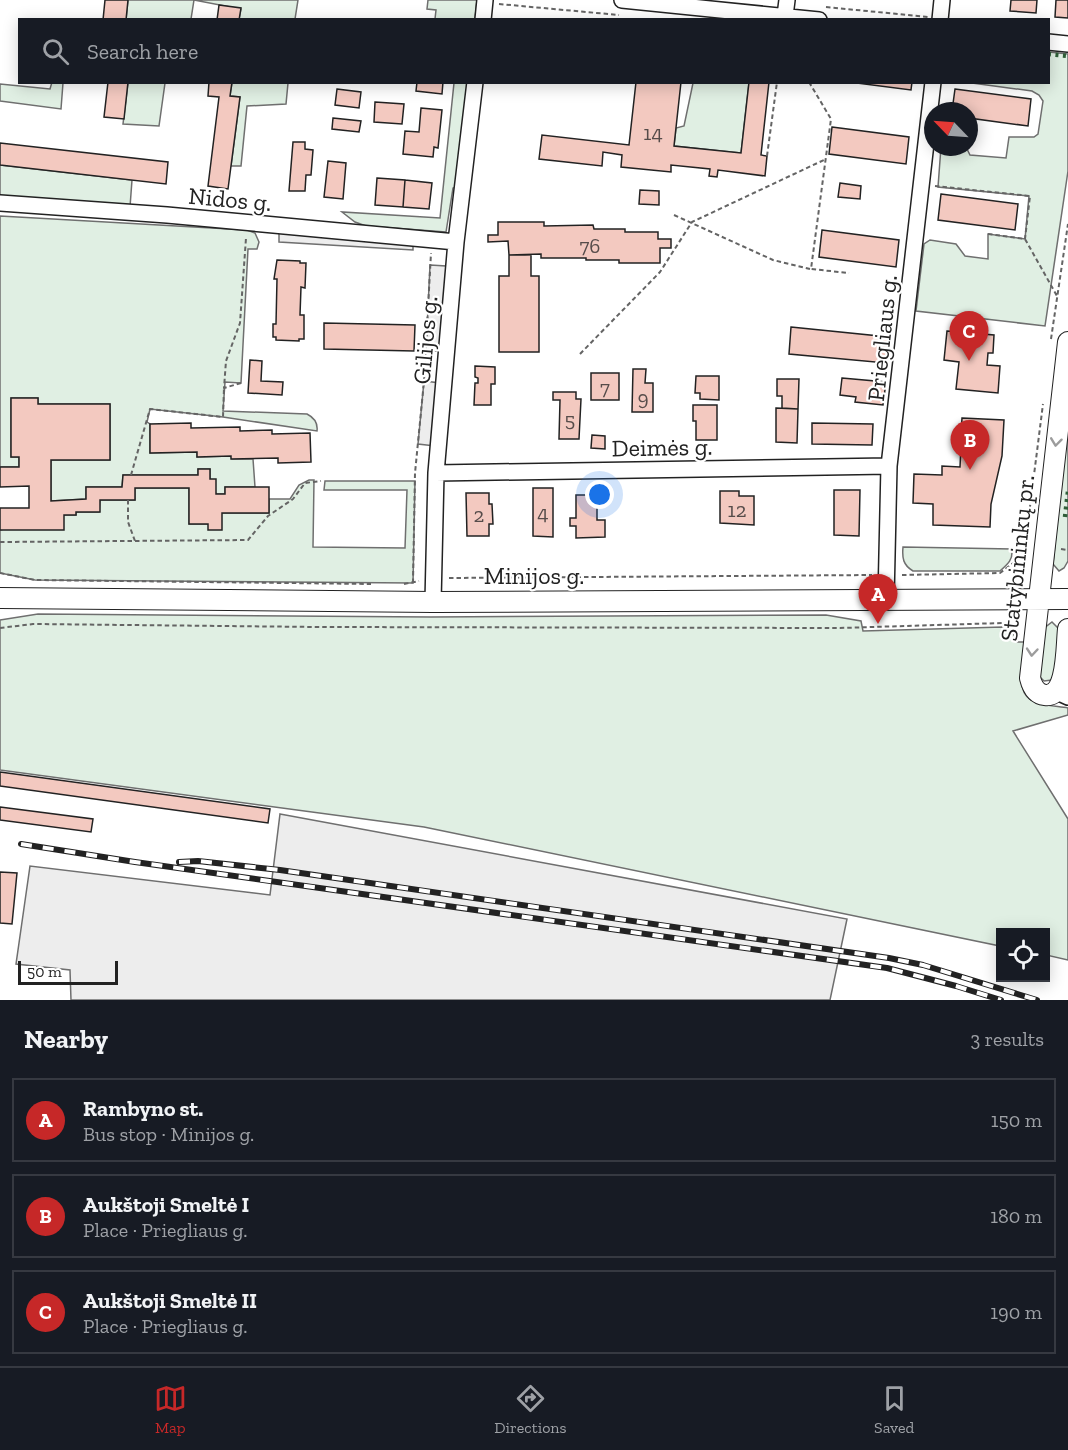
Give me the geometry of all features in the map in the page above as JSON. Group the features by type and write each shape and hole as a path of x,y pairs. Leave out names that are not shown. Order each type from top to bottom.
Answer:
{"main road":[{"name":"Statybininkų pr.","path":"1068,342 1037,600 1030,678 1032,687 1039,692 1047,695 1063,694 1068,629"},
{"name":"Minijos g.","path":"0,598 433,602 1068,599"}],"street":[{"path":"629,0 785,16 820,13"},
{"path":"785,16 787,0"},
{"path":"940,18 942,0"},
{"path":"483,18 485,2"},
{"path":"1050,42 1068,44"},
{"name":"Gilijos g.","path":"433,602 436,474 456,242 475,84"},
{"name":"Priegliaus g.","path":"886,599 889,466 933,84"},
{"name":"Nidos g.","path":"0,203 456,242"},
{"name":"Deimės g.","path":"436,474 889,466"}],"path":[{"path":"485,2 626,15"},
{"path":"820,13 920,18"},
{"path":"767,156 777,84"},
{"path":"810,84 831,119 810,269"},
{"path":"580,354 660,272 692,222 826,159"},
{"path":"922,185 1030,196 1025,239 1057,296"},
{"path":"674,214 772,260 810,269 849,273"},
{"path":"131,475 150,409 223,417 226,360 240,323 247,223"},
{"path":"988,234 1025,239"},
{"path":"413,583 415,473 425,374 431,240"},
{"path":"224,388 241,383"},
{"path":"0,542 248,540 268,516 293,499 305,483 321,481"},
{"path":"128,500 128,522 135,542"},
{"path":"395,584 434,578 1000,573 1017,560 1025,546"},
{"path":"0,573 35,580 372,584"},
{"path":"0,628 33,624 840,628 1002,623 1013,628 1021,638 1034,639"}],"green space":[{"path":"128,0 194,0 191,18 126,18"},
{"path":"194,0 298,0 295,18 239,18 241,9"},
{"path":"428,0 477,0 475,18 435,18 436,10 427,9"},
{"path":"1050,52 1068,54 1068,171 1045,326 916,311 924,244 930,240 956,244 965,256 988,259 988,234 1025,239 1029,196 938,187 940,156 1006,158 1009,137 1034,137 1038,134 1043,101 1032,91 980,84 1050,84"},
{"path":"0,84 50,89 51,84 63,84 61,109 0,101"},
{"path":"128,84 165,84 159,126 123,124"},
{"path":"232,84 288,84 286,104 247,106 241,166 231,166 240,97 230,96"},
{"path":"454,84 468,84 457,187 453,188 446,232 366,226 355,222 342,212 440,218"},
{"path":"693,84 749,84 741,153 674,146 676,128 684,126"},
{"path":"0,165 132,180 130,207 0,197"},
{"path":"0,216 247,230 255,233 259,242 257,249 248,249 241,383 225,382 223,411 307,414 315,421 317,431 150,409 147,422 150,424 150,453 197,452 197,457 231,456 232,459 253,459 255,487 225,487 225,494 216,494 210,479 210,469 198,469 198,475 123,475 122,487 86,487 86,499 51,501 51,460 110,460 110,404 38,404 38,398 11,398 11,457 19,457 19,467 0,467"},
{"path":"1068,414 1068,561 1059,571 1053,564"},
{"path":"314,480 313,547 405,548 407,490 324,490 325,481 415,481 413,583 35,580 0,573 0,530 64,515 76,515 76,512 99,512 100,500 135,500 135,488 189,488 189,524 208,524 222,513 269,513 269,499 290,499 299,485"},
{"path":"903,547 1012,549 1012,556 1000,571 913,571 904,561"},
{"path":"38,614 431,617 826,615 861,621 863,631 1003,627 1012,631 1017,642 1025,642 1021,681 1026,695 1039,704 1068,708 1068,715 1013,731 1068,819 1068,960 1050,956 1050,928 996,928 996,945 424,827 0,770 0,620"},
{"path":"1052,622 1059,629 1056,674 1052,680 1044,681 1039,676 1043,629"}],"shaded area":[{"path":"279,233 413,241 413,250 279,242"},
{"path":"430,265 446,266 442,351 426,351"},
{"path":"424,381 440,383 435,446 418,444"},
{"path":"280,814 847,919 830,1000 71,1000 70,970 16,964 30,866 270,895"}],"building":[{"path":"105,0 128,0 126,18 103,18"},
{"path":"1011,0 1037,0 1036,13 1010,11"},
{"path":"1056,0 1068,0 1068,18 1055,17"},
{"path":"219,5 241,8 239,18 217,18"},
{"path":"108,84 128,84 124,119 104,117"},
{"path":"209,84 232,84 230,96 240,97 228,189 208,186 219,97 208,96"},
{"path":"417,84 443,84 442,94 416,91"},
{"path":"636,84 681,84 674,146 741,153 749,84 769,84 761,155 767,156 765,176 718,170 717,177 709,176 710,169 671,165 671,172 621,167 622,155 603,152 602,166 539,159 542,135 629,145"},
{"path":"864,84 912,84 911,90"},
{"path":"337,89 361,92 359,108 335,105"},
{"path":"955,89 1031,99 1028,126 978,119 978,102 953,102"},
{"path":"375,102 404,104 402,124 374,122"},
{"path":"421,108 442,110 438,148 434,147 433,157 403,154 405,131 419,132"},
{"path":"333,118 361,121 359,132 332,129"},
{"path":"832,127 909,137 906,164 829,154"},
{"path":"293,142 305,142 305,149 313,150 311,175 306,175 305,191 289,191"},
{"path":"0,143 168,162 166,184 0,165"},
{"path":"328,161 346,163 343,199 324,197"},
{"path":"377,178 405,180 403,207 375,205"},
{"path":"405,180 432,183 429,209 403,207"},
{"path":"840,183 861,186 860,199 838,197"},
{"path":"640,190 659,191 659,205 639,204"},
{"path":"941,194 1018,204 1015,230 938,220"},
{"path":"498,222 544,222 544,226 593,225 594,229 658,232 658,239 671,239 671,248 660,248 660,263 619,263 619,260 586,260 586,258 541,258 541,254 509,255 508,241 488,242 488,235 498,235"},
{"path":"822,230 899,240 896,267 819,257"},
{"path":"509,255 531,255 531,276 539,276 539,352 499,352 499,276 509,276"},
{"path":"277,260 306,263 305,288 301,287 300,315 304,315 304,339 299,339 299,341 276,340 276,337 273,337 273,324 276,324 277,279 274,279"},
{"path":"324,323 415,325 414,351 324,349"},
{"path":"791,327 889,337 886,363 789,354"},
{"path":"947,331 994,335 993,353 988,353 987,365 1000,366 998,393 956,389 959,362 944,360"},
{"path":"250,360 262,361 261,381 283,382 282,395 248,393"},
{"path":"475,366 495,367 495,384 491,384 491,405 474,405 475,383 478,383 478,378 475,377"},
{"path":"633,369 646,369 645,383 653,383 653,412 632,412"},
{"path":"591,373 619,373 619,400 591,400"},
{"path":"696,376 719,376 719,400 700,399 700,393 695,393"},
{"path":"842,378 886,382 883,405 855,402 856,397 840,395"},
{"path":"777,379 799,379 798,409 782,408 782,396 777,396"},
{"path":"553,392 576,392 576,399 581,399 579,439 559,439 560,400 553,400"},
{"path":"11,398 38,398 38,404 110,404 110,460 51,460 51,501 86,499 86,487 122,487 123,475 198,475 198,469 210,469 210,479 216,479 216,494 225,494 225,487 269,487 269,513 222,513 222,530 208,530 208,524 189,524 189,488 135,488 135,500 100,500 100,512 76,512 76,515 64,515 64,530 0,530 0,508 29,508 29,486 0,487 0,467 19,467 19,457 11,457"},
{"path":"693,405 717,405 717,440 696,440"},
{"path":"776,408 798,409 797,443 776,442"},
{"path":"962,418 1004,420 1002,456 991,504 990,527 933,525 933,504 913,503 914,474 942,475 942,466 960,467 961,446 953,445 953,434 961,434"},
{"path":"191,423 191,428 240,427 240,431 272,430 272,434 310,433 311,462 278,463 278,458 197,457 197,452 150,453 150,424"},
{"path":"812,423 873,424 872,445 812,444"},
{"path":"592,435 605,436 605,449 591,448"},
{"path":"533,488 553,488 553,537 533,536"},
{"path":"834,490 860,490 859,536 834,535"},
{"path":"720,491 739,491 739,496 754,496 754,525 720,523"},
{"path":"466,493 489,493 493,524 489,524 489,536 467,536"},
{"path":"576,495 597,495 597,520 605,520 605,537 576,538 576,526 570,526 570,518 576,518"},
{"path":"0,772 270,809 268,823 0,786"},
{"path":"0,807 93,819 91,832 0,820"},
{"path":"0,872 17,873 12,924 0,923"}],"railway":[{"path":"21,844 887,968 1001,1000"},
{"path":"179,862 198,861 280,870 889,958 923,965 1037,1000"}],"hedge":[{"path":"1050,54 1068,56"},
{"path":"1065,517 1068,491"}],"place":[{"name":"Aukštoji Smeltė II","path":"969,361"},
{"name":"Aukštoji Smeltė I","path":"970,470"},
{"name":"Rambyno st.","path":"878,624"}]}
